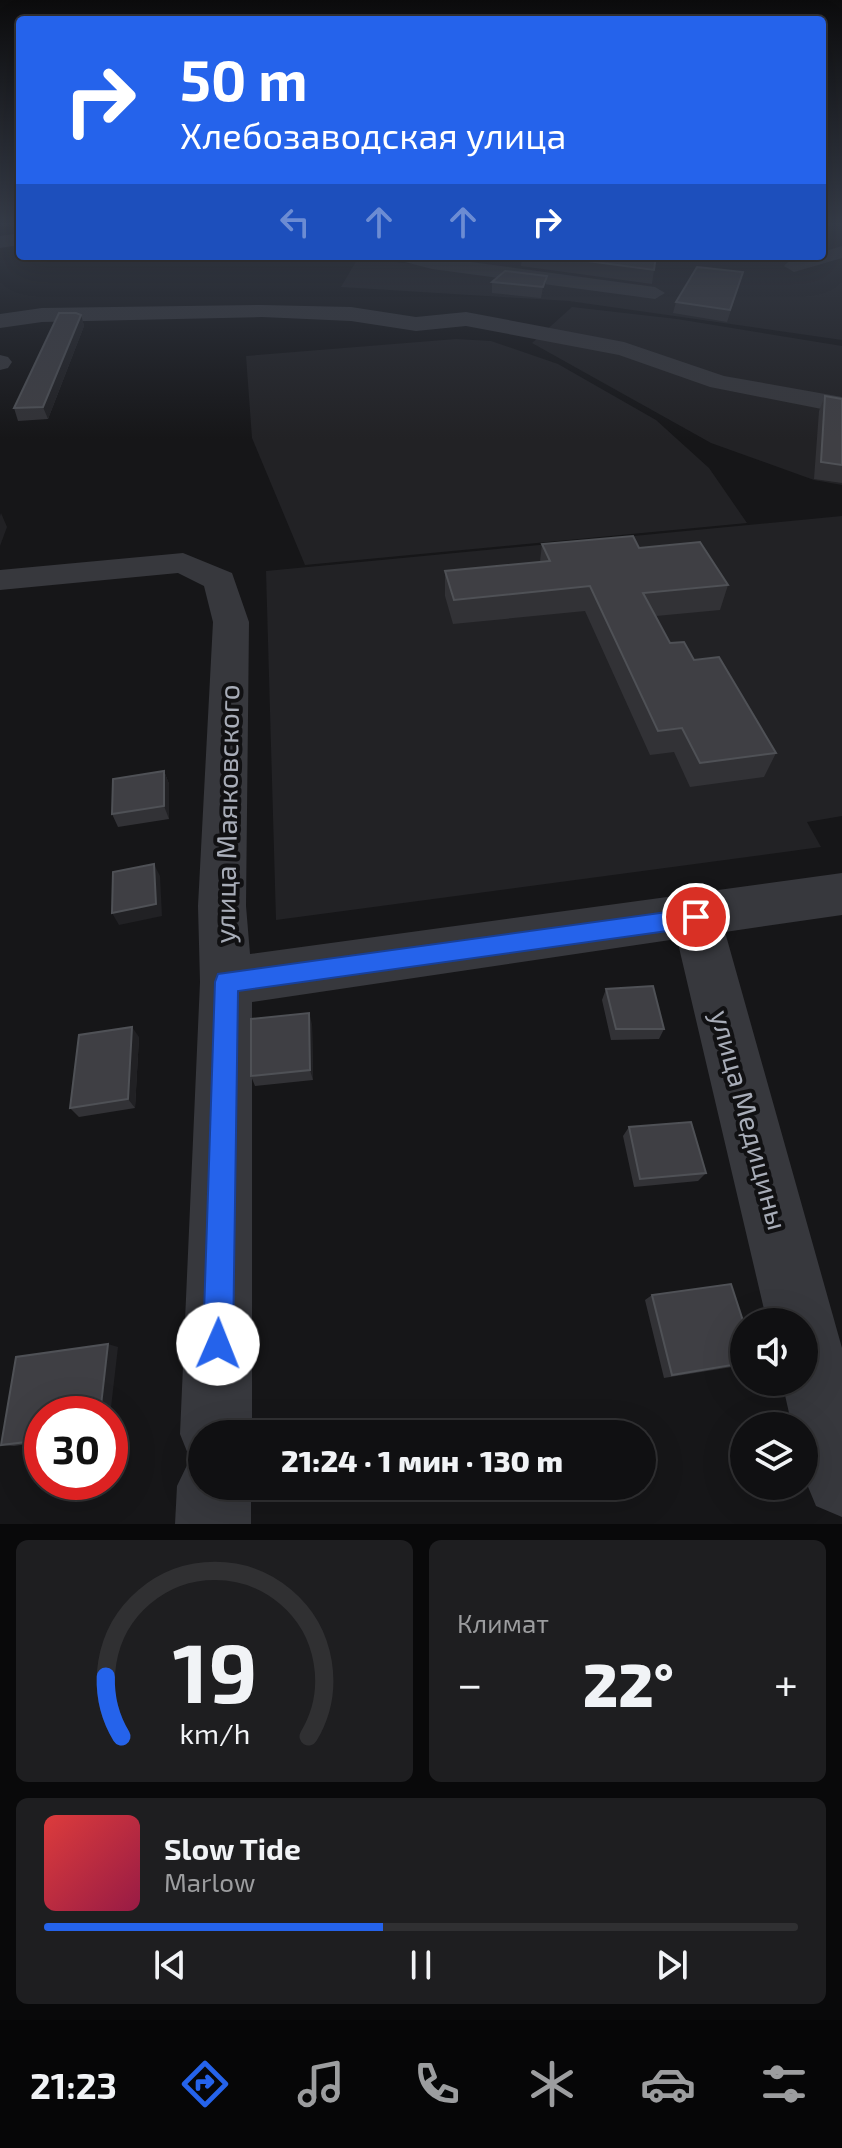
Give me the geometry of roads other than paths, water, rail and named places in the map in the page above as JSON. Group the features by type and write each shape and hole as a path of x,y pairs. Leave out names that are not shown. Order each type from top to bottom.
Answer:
{"street":[{"path":"0,321 42,315 262,311 351,314 416,324 466,319 624,349 719,382 842,405"},
{"name":"улица Маяковского","path":"0,580 183,563 220,580 231,622 222,906 226,982 216,1420"},
{"path":"226,982 842,894"},
{"name":"улица Медицины","path":"696,917 797,1308"},
{"path":"818,1387 842,1480"},
{"path":"213,1524 214,1500"}]}
